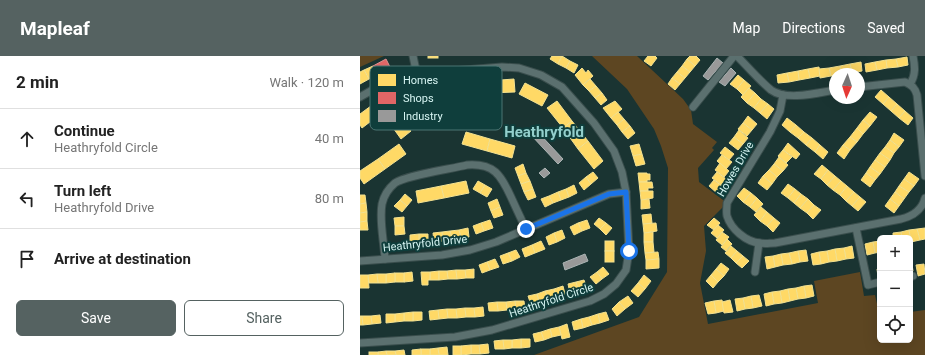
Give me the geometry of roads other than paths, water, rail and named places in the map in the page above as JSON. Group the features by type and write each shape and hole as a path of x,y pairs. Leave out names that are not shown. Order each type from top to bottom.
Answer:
{"street":[{"path":"413,56 415,66"},
{"path":"693,107 734,56"},
{"path":"738,56 771,90 783,95 793,96 829,91"},
{"path":"910,84 914,78 914,56"},
{"name":"Heathryfold Circle","path":"360,343 455,337 492,330 590,301 604,294 616,284 626,270 629,251 626,192 622,172 614,151 594,123 562,87 541,75 519,68 502,67"},
{"path":"865,86 898,81 910,84 916,89 925,176"},
{"name":"Heathryfold Circle","path":"360,97 370,91"},
{"name":"Howes Drive","path":"758,243 745,237 731,225 727,215 727,203 770,132 780,111 783,95"},
{"path":"385,259 382,203 388,190 396,182 408,178 467,165 487,167 497,172 503,180 526,229"},
{"name":"Heathryfold Drive","path":"360,261 442,255 470,250 496,242 609,194 626,192"},
{"path":"755,272 758,243 775,243 910,216 919,209 925,198"},
{"path":"856,228 868,285 877,283"}],"district":[{"name":"Heathryfold","path":"544,132"}]}
